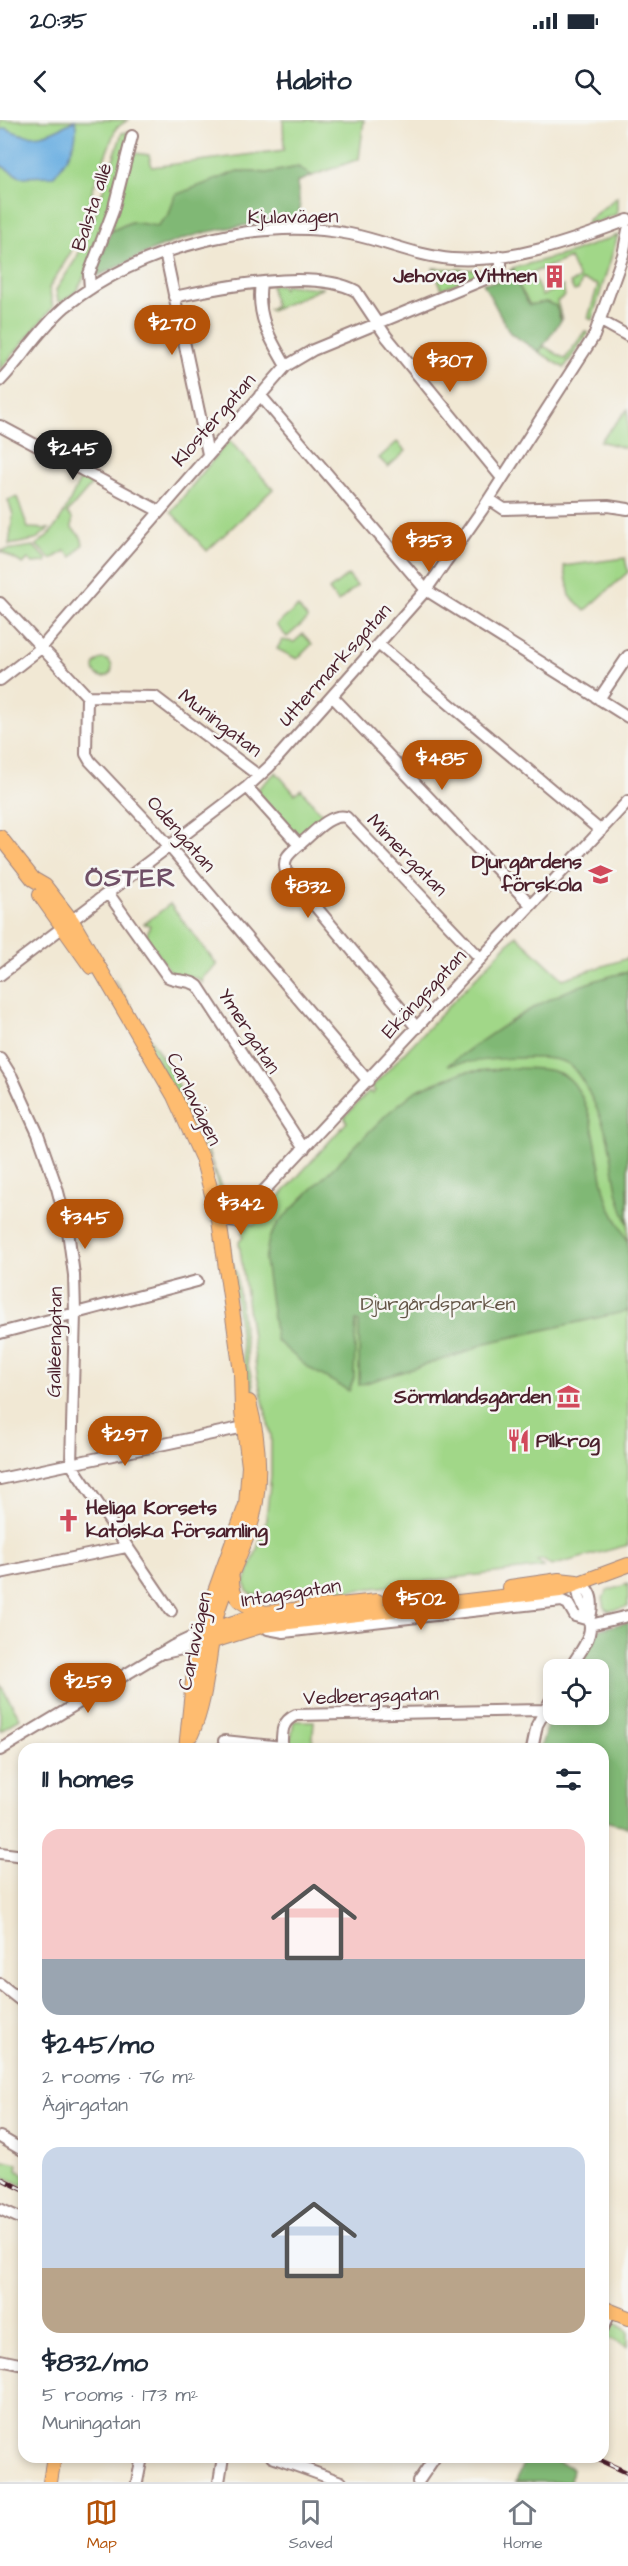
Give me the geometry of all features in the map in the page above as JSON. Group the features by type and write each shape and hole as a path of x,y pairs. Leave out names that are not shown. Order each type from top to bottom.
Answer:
{"main road":[{"name":"Carlavägen","path":"0,837 33,879 45,886 152,1058 189,1125 202,1158 219,1220 249,1426 259,1466 249,1531 207,1636"},
{"name":"Carlavägen","path":"188,1743 199,1717 207,1636 246,1505 249,1426"},
{"path":"579,1582 628,1565"},
{"path":"232,1573 234,1596 240,1603 264,1619"},
{"name":"Intagsgatan","path":"207,1636 264,1619 559,1580 579,1582"},
{"path":"609,2309 628,2318"},
{"path":"50,2482 53,2463"}],"street":[{"name":"Balsta allé","path":"90,289 89,274 113,211 132,136"},
{"name":"Kjulavägen","path":"0,381 51,320 90,289 165,252 213,240 284,230 349,234 423,254 452,258 501,256 546,249 628,219"},
{"name":"Uttermarksgatan","path":"0,975 247,788 426,590 489,499 594,336 601,321 628,230"},
{"path":"165,252 208,453"},
{"name":"Klostergatan","path":"0,680 41,648 208,453 286,366 313,350 495,275 501,266 501,256"},
{"path":"174,297 261,283 311,282 350,288 363,299 377,324 502,478"},
{"path":"261,283 260,311 264,324 286,366"},
{"path":"601,321 628,336"},
{"path":"260,395 426,590 628,717"},
{"path":"0,426 159,511"},
{"path":"489,499 504,509 608,506 628,509"},
{"path":"0,603 87,696"},
{"path":"378,644 601,831"},
{"path":"599,699 628,656"},
{"name":"Muningatan","path":"87,696 155,697 259,776"},
{"name":"Odengatan","path":"87,696 86,754 90,761 169,846 368,1081"},
{"path":"332,696 531,905"},
{"name":"Muningatan","path":"247,788 299,845"},
{"name":"Ekängsgatan","path":"219,1220 229,1213 245,1210 628,801"},
{"name":"Mimergatan","path":"299,845 330,819 346,817 481,959"},
{"path":"299,845 287,856 284,864 286,871 417,1028"},
{"name":"Ymergatan","path":"108,893 168,976 175,981 193,982 198,986 304,1149"},
{"name":"Galléengatan","path":"0,1058 12,1077 38,1134 57,1188 68,1232 74,1275 75,1313 71,1464"},
{"path":"0,1333 197,1281"},
{"path":"0,1479 249,1426"},
{"path":"71,1464 171,1611"},
{"path":"0,1573 126,1547"},
{"path":"574,1659 589,1634 589,1622 577,1590 579,1582"},
{"name":"Intagsgatan","path":"264,1619 268,1629 284,1632 562,1601 568,1604 575,1616 589,1622"},
{"path":"589,1622 628,1616"},
{"name":"Intagsgatan","path":"0,1750 164,1653 207,1636"},
{"path":"534,1743 543,1710"},
{"name":"Vedbergsgatan","path":"283,1743 285,1721 296,1715 543,1710"},
{"name":"Vedbergsgatan","path":"224,1741 241,1743"},
{"path":"0,1854 18,1856"},
{"path":"0,1984 18,1998"},
{"path":"0,2137 18,2148"},
{"path":"0,2209 18,2217"},
{"path":"0,2360 18,2364"},
{"path":"137,2482 141,2463"},
{"path":"219,2482 222,2463"},
{"path":"286,2463 322,2479 341,2482"},
{"path":"418,2482 431,2463"}],"green space":[{"path":"0,120 128,120 116,128 92,191 89,213 71,252 49,288 53,307 0,370"},
{"path":"283,120 364,120 359,159 312,176 298,167 267,173 238,171 169,214 157,226 131,222 111,231 131,158 135,153 149,155 152,167 284,150"},
{"path":"128,132 115,187 90,262 76,291 61,302 58,301 56,290 76,259 90,229 122,133"},
{"path":"298,167 312,176 297,182 302,225 247,225 209,232 156,249 97,276 97,269 111,231 131,222 157,226 169,214 175,195 238,171 267,173"},
{"path":"617,197 617,214 587,226 588,220"},
{"path":"618,235 592,320 588,318 598,285 582,280 578,290 574,291 570,283 579,279 570,258 532,273 542,296 563,286 565,296 557,301 562,319 560,319 556,306 546,302 530,305 516,281 513,268 573,252"},
{"path":"433,268 486,270 442,289"},
{"path":"513,268 516,281 529,305 546,302 556,306 560,319 562,319 539,352 510,333 483,283 497,282"},
{"path":"271,285 281,285 283,289 285,285 323,288 271,311 269,309 275,306"},
{"path":"585,331 588,333 564,368 539,352 544,346 565,359"},
{"path":"628,409 628,449 600,441"},
{"path":"229,440 273,489 207,551 171,512"},
{"path":"397,442 406,451 388,467 379,458"},
{"path":"82,476 100,486 93,483 67,513 72,518 72,528 81,537 83,544 72,557 65,551 51,559 36,545 58,523"},
{"path":"17,497 28,528 49,529 35,540 9,545 13,515 8,500"},
{"path":"33,546 47,559 46,562 33,563 28,559 23,564 0,551"},
{"path":"625,558 628,572 585,611 570,596 564,566"},
{"path":"348,575 357,586 338,602 329,590"},
{"path":"298,607 308,619 287,637 276,625"},
{"path":"303,634 312,644 297,659 277,649 282,640 294,642"},
{"path":"99,659 107,659 112,664 110,675 99,677 94,672 94,664"},
{"path":"276,772 295,794 301,789 320,812 327,814 300,836 295,835 259,795 258,789"},
{"path":"170,904 217,965 203,977 202,983 197,978 177,976 169,970 146,937 150,925 144,924"},
{"name":"Djurgårdsparken","path":"516,935 563,979 628,958 628,1545 551,1566 543,1560 537,1561 544,1567 348,1591 253,1595 247,1591 245,1582 265,1527 271,1476 271,1436 257,1374 239,1242 243,1237 242,1232 250,1223 254,1225 347,1122 344,1117 369,1091 372,1094 375,1091 372,1087"},
{"path":"628,972 628,1224 617,1192 608,1139 592,1098 573,1068 567,1063 542,1058 509,1058 448,1065 533,1008 578,987"},
{"path":"114,980 173,1075 197,1122 228,1206 222,1201 211,1162"},
{"path":"514,1068 554,1071 562,1074 574,1084 582,1097 592,1126 608,1202 628,1243 628,1311 486,1343 461,1354 359,1385 359,1322 356,1321 354,1378 349,1391 307,1367 276,1340 265,1260 269,1238 279,1222 388,1113 417,1090 463,1072"},
{"path":"230,1258 236,1272 248,1364 257,1402 254,1405 245,1371"},
{"path":"628,1584 628,1607 609,1611 605,1609 603,1598 607,1591"},
{"path":"628,1622 628,1828 609,1822 609,1743 542,1743 547,1725 609,1725 609,1659 582,1659 600,1629"},
{"path":"0,1684 20,1718 0,1731"},
{"path":"294,1721 314,1721 312,1743 290,1743"},
{"path":"0,2160 18,2164 18,2183 0,2175"},
{"path":"615,2323 628,2331 628,2347 609,2338 609,2329"},
{"path":"523,2463 561,2463 572,2468 570,2482 516,2482"}],"water":[{"path":"75,120 74,143 68,157 54,176 20,177 0,165 0,130 6,128 25,135 41,135"}],"railway":[{"path":"0,2178 18,2187"},
{"path":"606,2463 628,2473"}],"place":[{"name":"Jehovas Vittnen","path":"555,276"},
{"name":"Djurgårdens förskola","path":"600,874"},
{"name":"Sörmlandsgården","path":"569,1397"},
{"name":"Pilkrog","path":"518,1441"},
{"name":"Heliga Korsets katolska församling","path":"68,1520"}],"district":[{"name":"ÖSTER","path":"131,878"}]}
